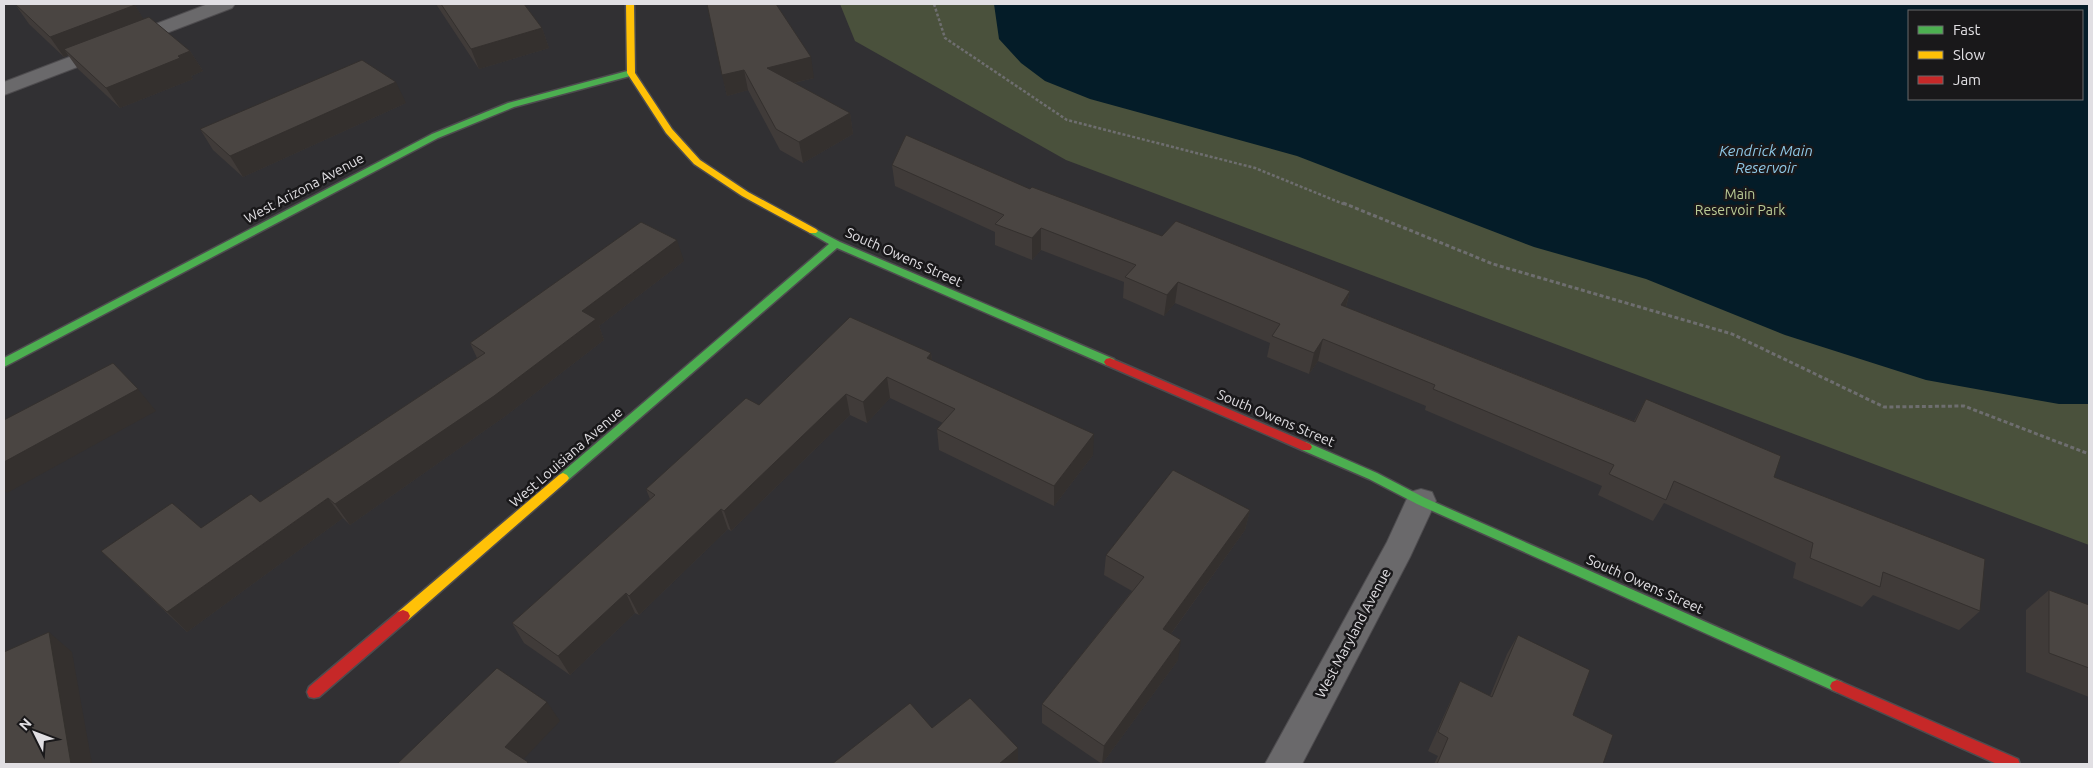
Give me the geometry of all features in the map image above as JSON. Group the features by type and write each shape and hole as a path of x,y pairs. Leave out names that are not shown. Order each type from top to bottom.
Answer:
{"street":[{"path":"4,89 225,4"},
{"path":"630,4 632,73"},
{"name":"South Owens Street","path":"632,73 669,131 697,162 745,194 836,244 1373,476 1420,501 2013,764"},
{"name":"West Arizona Avenue","path":"4,363 435,136 511,104 632,73"},
{"name":"West Louisiana Avenue","path":"314,692 836,244"},
{"name":"West Maryland Avenue","path":"1283,764 1399,548 1420,501"}],"path":[{"path":"934,4 945,38 1067,120 1255,168 1493,264 1732,334 1884,407 1964,406 2089,454"}],"green space":[{"name":"Kendrick Main Reservoir","path":"840,4 2089,4 2089,545 1066,160 855,41"}],"water":[{"name":"Kendrick Main Reservoir","path":"994,4 2089,4 2089,404 2059,404 1926,380 1785,335 1646,279 1534,247 1297,156 1090,99 1045,81 1021,63 999,39"}],"building":[{"path":"15,4 133,4 135,5 50,37"},
{"path":"441,4 524,4 542,28 471,49"},
{"path":"707,4 776,4 811,57 767,68 850,113 799,142 776,129 744,70 722,75"},
{"path":"149,17 190,51 178,56 180,58 106,88 64,49"},
{"path":"362,60 396,82 230,156 200,129"},
{"path":"906,135 1030,189 1032,187 1162,236 1176,221 1350,291 1341,305 1635,422 1646,399 1781,456 1774,477 1985,559 1980,611 1883,572 1880,587 1810,558 1813,543 1674,481 1666,500 1609,474 1614,465 1433,389 1435,385 1323,339 1314,353 1272,336 1280,324 1178,282 1167,295 1125,277 1136,265 1041,228 1032,238 995,224 1004,215 892,165"},
{"path":"641,222 677,240 582,311 596,319 494,396 335,504 328,498 167,612 101,551 172,503 201,528 251,494 260,502 485,353 470,343"},
{"path":"850,317 931,353 927,358 1094,434 1054,486 937,429 955,409 887,377 863,402 846,394 724,511 721,509 629,596 626,593 558,656 512,623 655,495 646,489 746,398 759,405"},
{"path":"113,363 138,389 4,462 4,420"},
{"path":"1173,470 1250,510 1163,629 1181,640 1104,746 1042,704 1144,577 1106,555"},
{"path":"2049,590 2089,605 2089,668 2049,653"},
{"path":"49,632 71,764 4,764 4,652"},
{"path":"1518,635 1590,670 1573,715 1613,735 1603,764 1437,764 1448,738 1438,732 1460,681 1492,697"},
{"path":"497,668 547,702 505,747 528,762 526,764 397,764"},
{"path":"970,698 1018,748 999,764 832,764 910,703 932,728"}],"traffic: fast":[{"path":"4,363 435,136 511,105 631,73"},
{"path":"813,231 836,244 1110,362"},
{"path":"563,478 836,244"},
{"path":"1306,447 1373,476 1421,501 1837,686"}],"traffic: slow":[{"path":"630,4 631,73 669,131 697,162 745,194 813,231"},
{"path":"403,616 563,478"}],"traffic: jam":[{"path":"1110,362 1306,447"},
{"path":"314,692 403,616"},
{"path":"1837,686 2013,764"}],"park label":[{"name":"Main Reservoir Park","path":"1740,202"}]}
